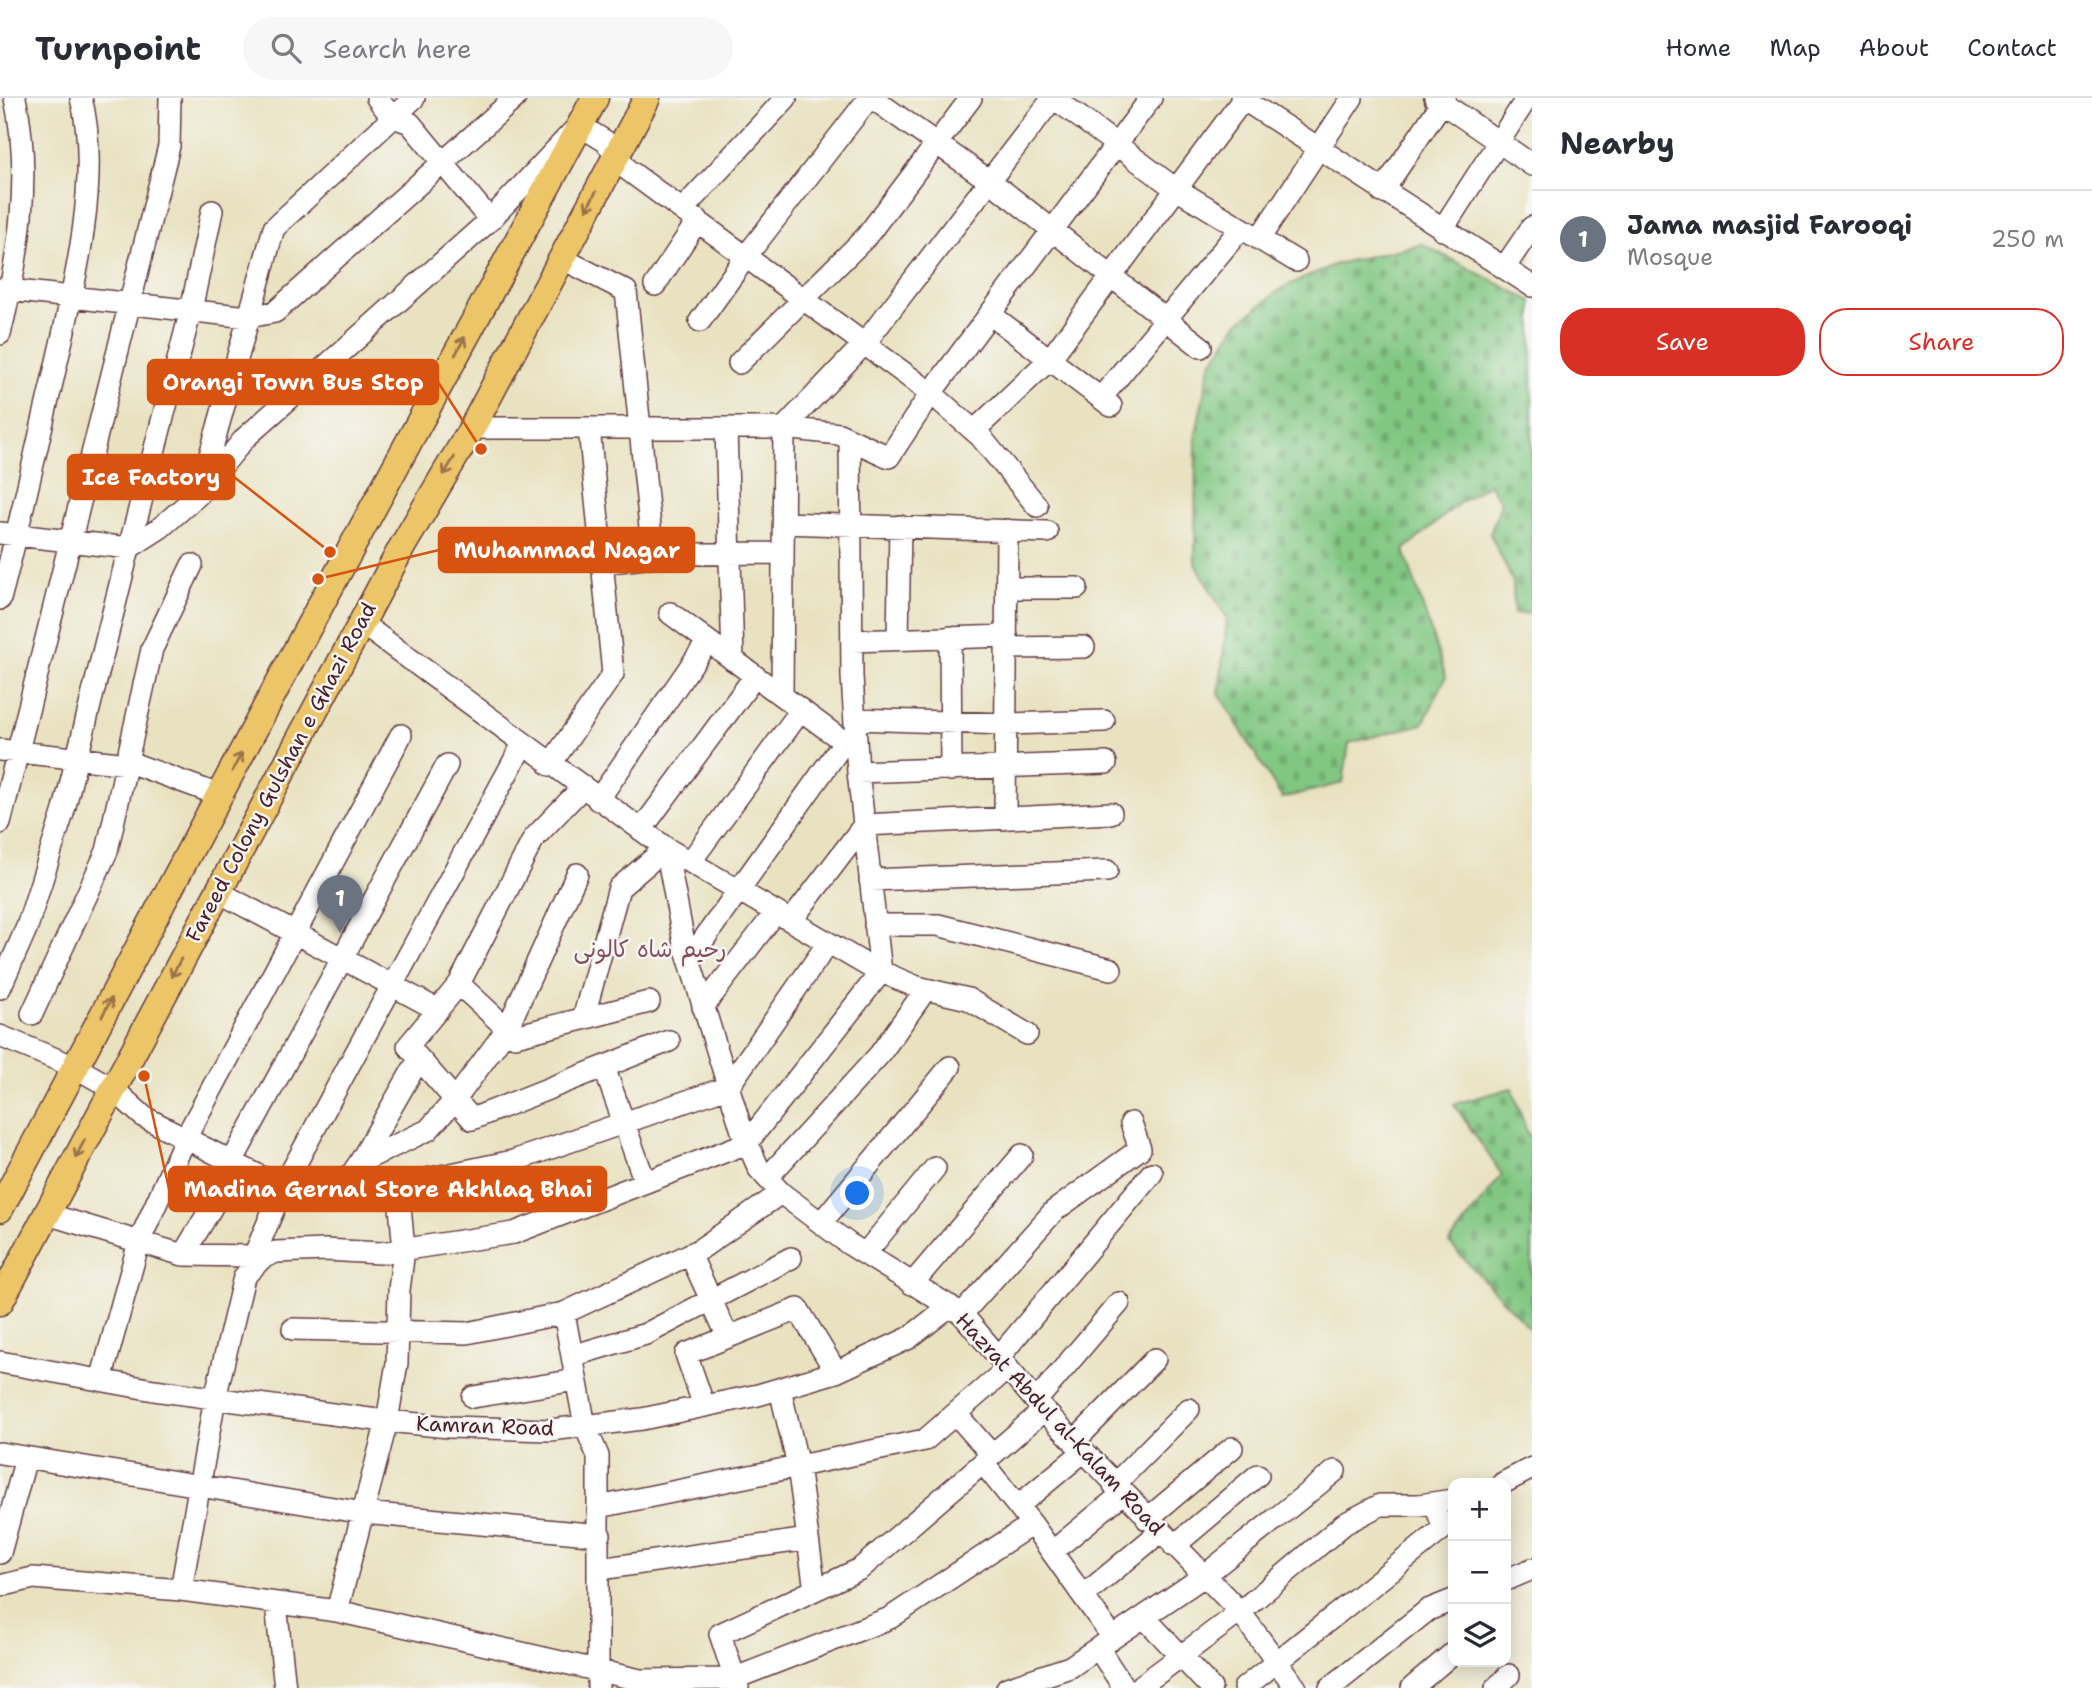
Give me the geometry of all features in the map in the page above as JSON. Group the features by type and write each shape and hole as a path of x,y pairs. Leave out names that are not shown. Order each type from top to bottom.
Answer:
{"main road":[{"name":"Fareed Colony Gulshan e Ghazi Road","path":"0,1302 361,623 472,428 647,98"},
{"name":"Fareed Colony Gulshan e Ghazi Road","path":"0,1209 586,107"},
{"path":"362,527 402,547"}],"street":[{"path":"0,334 24,168 15,98"},
{"path":"0,599 8,534 71,297 83,220 86,167 86,116 81,98"},
{"path":"0,823 9,752 70,542 169,146 170,98"},
{"path":"377,98 391,116 410,124 490,220"},
{"path":"199,494 274,228 391,116 414,98"},
{"path":"5,289 248,317 275,312 515,98"},
{"path":"655,285 690,215 786,98"},
{"path":"700,321 747,255 871,98 989,181 1201,347"},
{"path":"739,363 866,237 971,98"},
{"path":"782,696 784,428 865,343 1053,98 1176,188 1296,261"},
{"path":"472,428 784,428 839,434 889,457 989,313 1151,98"},
{"path":"974,431 1050,359 1243,98 1382,192 1532,286"},
{"path":"1259,239 1352,98"},
{"path":"1442,230 1527,98"},
{"path":"1382,192 1441,100 1532,165"},
{"path":"8,534 129,548 160,528 199,494 245,438 490,220 586,107 605,141 628,170 931,393 974,431 1037,506"},
{"path":"0,988 27,927 78,757 191,310 212,211"},
{"path":"1504,268 1532,227"},
{"path":"989,313 1106,402 1166,319 1241,228"},
{"path":"561,258 626,291 653,557"},
{"path":"550,765 613,674 589,428"},
{"path":"726,428 733,660"},
{"path":"47,1214 183,1255 255,1259 276,1252 325,1250 380,1253 514,1233 747,1143 881,972 853,755 855,719 850,439"},
{"path":"784,523 1047,532"},
{"path":"898,639 900,526"},
{"path":"1005,819 1007,530"},
{"path":"602,563 730,553 783,554"},
{"path":"32,1014 107,851 152,649 192,565"},
{"path":"1007,588 1077,588"},
{"path":"670,613 801,710 853,755 951,770 1106,763"},
{"path":"361,623 666,848 881,972 926,989 968,999 1027,1034"},
{"path":"852,641 950,638 1084,647"},
{"path":"950,638 951,770"},
{"path":"670,1041 472,1119 408,1046 459,984 534,838 590,794 708,641"},
{"path":"641,830 755,676"},
{"path":"691,861 801,710"},
{"path":"855,719 1006,724 1104,721"},
{"path":"101,1380 139,1242 185,1139 401,735"},
{"path":"181,1590 215,1398 244,1277 255,1259 283,1187 523,744"},
{"path":"9,752 78,757 125,764 219,795"},
{"path":"689,960 739,889 853,755"},
{"path":"183,1255 213,1205 233,1160 447,765"},
{"path":"703,1007 864,825 1111,813"},
{"path":"583,1019 619,888 666,848"},
{"name":"Hazrat Abdul al-Kalam Road","path":"666,848 689,960 728,1087 759,1169 774,1186 821,1223 865,1254 956,1310 1118,1490 1240,1612 1296,1688"},
{"path":"870,880 1107,871"},
{"path":"360,1161 428,1130 454,1100 507,1029 577,874"},
{"path":"217,891 438,1010"},
{"path":"875,925 938,925 1111,969"},
{"path":"0,1035 75,1067 112,1088 144,1117 233,1160 295,1194 398,1185 513,1161 728,1087 828,943"},
{"path":"459,984 515,1036 649,1002"},
{"path":"293,1329 397,1334 467,1333 564,1313 690,1254 774,1186 880,1054 926,989"},
{"path":"341,1190 419,1059"},
{"path":"604,1067 645,1182"},
{"path":"821,1223 950,1067"},
{"name":"Kamran Road","path":"0,1362 215,1398 449,1427 550,1430 642,1419 705,1406 780,1389 836,1372 909,1338 956,1310 1054,1211 1140,1149 1131,1123"},
{"path":"912,1284 1022,1154"},
{"path":"865,1254 935,1168"},
{"path":"599,1507 925,1440 956,1414 1004,1363 1152,1173"},
{"path":"337,1611 387,1421 397,1363 404,1250 398,1185"},
{"path":"690,1254 728,1337"},
{"path":"572,1356 646,1334 790,1258"},
{"path":"736,1684 720,1634 860,1569 987,1459 1040,1405 1119,1303"},
{"path":"705,1406 686,1354 797,1309 836,1372"},
{"path":"564,1313 585,1426 598,1456 600,1680"},
{"path":"1018,1506 1078,1447 1155,1359"},
{"path":"473,1397 576,1380"},
{"path":"780,1389 798,1466 815,1590"},
{"path":"1052,1552 1118,1490 1189,1409"},
{"path":"956,1414 1083,1596 1124,1688"},
{"path":"1161,1533 1232,1448"},
{"path":"0,1453 364,1513 600,1535"},
{"path":"0,1553 26,1458"},
{"path":"1511,1479 1532,1468"},
{"path":"1007,1688 1070,1667 1204,1576 1335,1471"},
{"path":"1083,1596 1161,1533 1258,1475"},
{"path":"1138,1688 1240,1612 1344,1524 1380,1505 1443,1501 1444,1528 1244,1688"},
{"path":"0,1586 33,1578 181,1590 337,1611 600,1680 640,1680 664,1684 736,1684 890,1618 1032,1524"},
{"path":"600,1569 808,1539"},
{"path":"1511,1578 1532,1569"},
{"path":"1330,1688 1428,1610 1448,1602"},
{"path":"276,1604 285,1688"},
{"path":"1144,1617 1211,1688"},
{"path":"1412,1688 1448,1657"}],"green space":[{"path":"1422,244 1532,301 1532,613 1514,614 1513,582 1490,534 1501,503 1489,484 1458,504 1404,550 1446,677 1423,724 1349,743 1343,783 1282,798 1219,694 1227,618 1195,563 1196,433 1210,365 1237,324 1282,288 1336,264"},
{"path":"1512,1088 1528,1135 1532,1135 1532,1331 1449,1243 1502,1175 1454,1104"}],"place":[{"name":"Orangi Town Bus Stop","path":"481,449"},
{"name":"Ice Factory","path":"330,552"},
{"name":"Muhammad Nagar","path":"318,579"},
{"name":"Jama masjid Farooqi","path":"340,933"},
{"name":"Madina Gernal Store Akhlaq Bhai","path":"144,1076"}],"district":[{"name":"رحیم شاہ کالونی","path":"650,949"}]}
